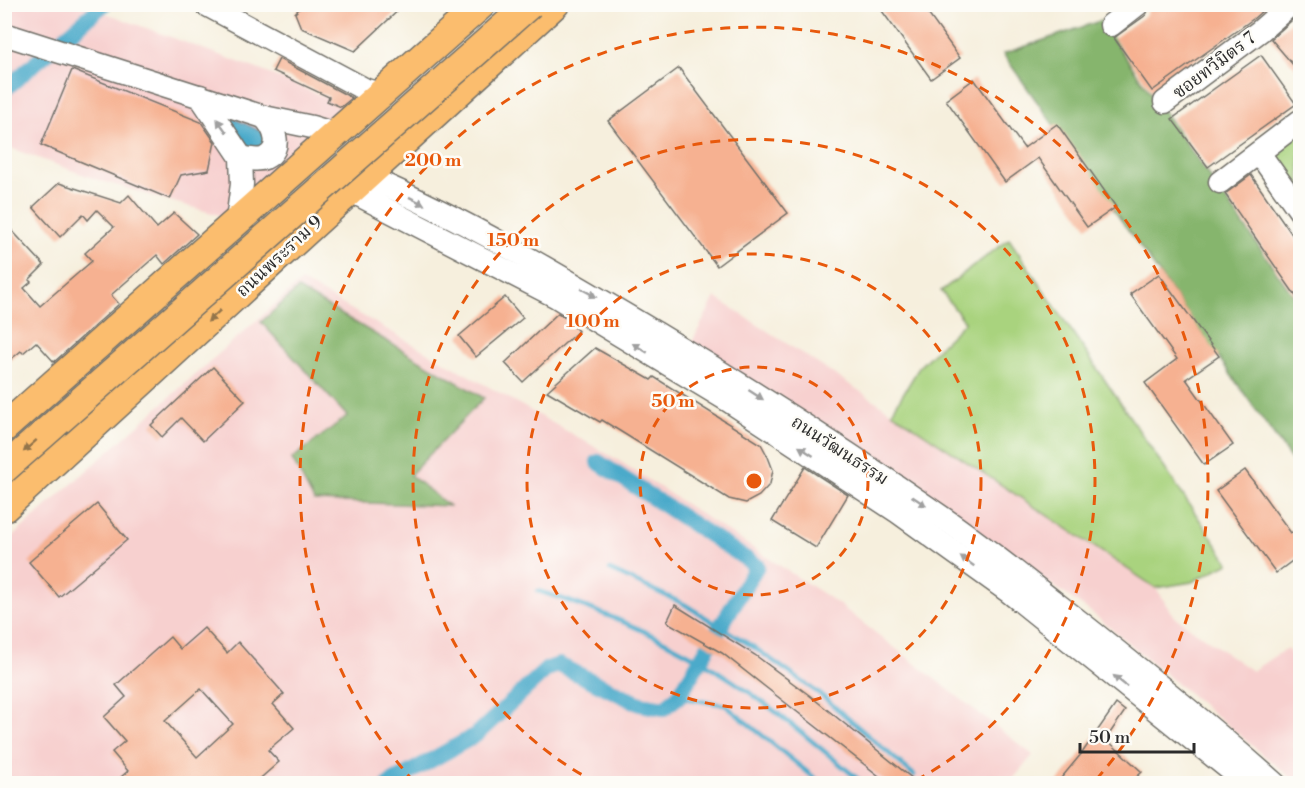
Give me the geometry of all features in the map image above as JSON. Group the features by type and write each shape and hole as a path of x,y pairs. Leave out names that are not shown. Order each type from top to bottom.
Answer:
{"main road":[{"path":"4,428 482,4"},
{"path":"4,444 503,4"},
{"name":"ถนนพระราม 9","path":"4,469 530,4"},
{"name":"ถนนพระราม 9","path":"4,508 555,4"},
{"path":"305,161 357,183"}],"street":[{"path":"205,4 366,90 381,94"},
{"path":"1111,25 1138,4"},
{"name":"ซอยทวีมิตร 7","path":"1165,102 1291,4"},
{"path":"10,36 264,117 335,134"},
{"path":"200,96 241,157 242,184 237,221"},
{"path":"241,157 267,158 274,149 277,136 273,126 264,117"},
{"path":"1221,182 1300,121"},
{"path":"1259,153 1300,211"},
{"name":"ถนนวัฒนธรรม","path":"357,183 557,297 729,401 898,512 938,527 1071,615 1160,699 1199,717 1260,781"}],"shaded area":[{"path":"4,5 84,5 260,70 347,106 222,216 98,180 5,146"},
{"path":"301,281 618,460 837,603 1033,755 1009,784 5,783 4,544"},
{"path":"715,297 1156,588 1175,617 1252,671 1287,648 1300,668 1300,783 1297,783 1091,612 935,504 689,348"}],"green space":[{"path":"1100,21 1300,305 1300,472 1003,54"},
{"path":"1300,129 1300,198 1269,158"},
{"path":"1009,239 1229,563 1192,582 1156,588 892,412 920,366 965,322 941,291"},
{"path":"298,289 484,398 410,475 449,506 314,501 292,459 347,416 261,322"}],"water":[{"path":"225,114 265,133 269,145 251,151"}],"building":[{"path":"304,4 405,4 355,51 301,28 295,13"},
{"path":"877,4 921,4 960,58 931,79"},
{"path":"1151,4 1270,4 1253,19 1152,91 1114,38 1146,15"},
{"path":"1300,13 1300,73 1271,39"},
{"path":"1261,55 1296,104 1208,167 1172,119"},
{"path":"279,59 352,98 341,107 327,101 329,97 273,71"},
{"path":"679,68 788,213 717,266 608,121"},
{"path":"72,70 201,122 215,142 209,170 181,175 170,199 41,145"},
{"path":"974,79 1024,148 1057,124 1116,207 1087,227 1038,158 1005,182 946,100"},
{"path":"1251,175 1300,246 1300,302 1225,194"},
{"path":"59,183 121,203 129,195 157,228 174,213 197,234 164,264 157,255 111,295 119,304 54,362 36,342 4,365 4,222 44,265 24,288 40,306 92,261 85,253 114,227 97,210 88,220 83,214 60,237 33,207"},
{"path":"1159,274 1219,356 1186,379 1233,445 1204,465 1145,383 1177,359 1130,294"},
{"path":"505,297 523,318 476,357 459,336"},
{"path":"558,313 578,331 523,382 505,363"},
{"path":"595,348 651,380 654,377 761,444 773,470 770,484 759,496 746,503 729,499 602,420 600,422 547,391"},
{"path":"213,367 245,401 203,441 181,418 162,437 151,425"},
{"path":"805,467 848,495 816,548 772,521"},
{"path":"1245,470 1291,533 1300,526 1300,555 1276,573 1216,491"},
{"path":"97,504 127,540 59,597 29,562"},
{"path":"675,605 755,655 809,695 918,783 888,783 722,653 667,622"},
{"path":"204,628 227,653 238,642 284,694 273,704 294,728 268,750 279,762 255,783 114,783 128,771 112,752 125,741 104,717 126,697 116,685 170,637 180,649","holes":["201,689 233,724 197,757 165,721"]},
{"path":"1116,704 1125,711 1106,739 1142,772 1130,783 1057,783 1082,753"}],"waterway":[{"path":"4,90 104,4"},
{"path":"389,784 476,735 547,669 559,665 640,704 664,708 678,697 757,566 598,462"},
{"path":"610,570 684,604 755,648 821,695 914,775"},
{"path":"538,591 614,618 687,653 767,705 864,784"},
{"path":"678,697 725,705 822,784"}]}
